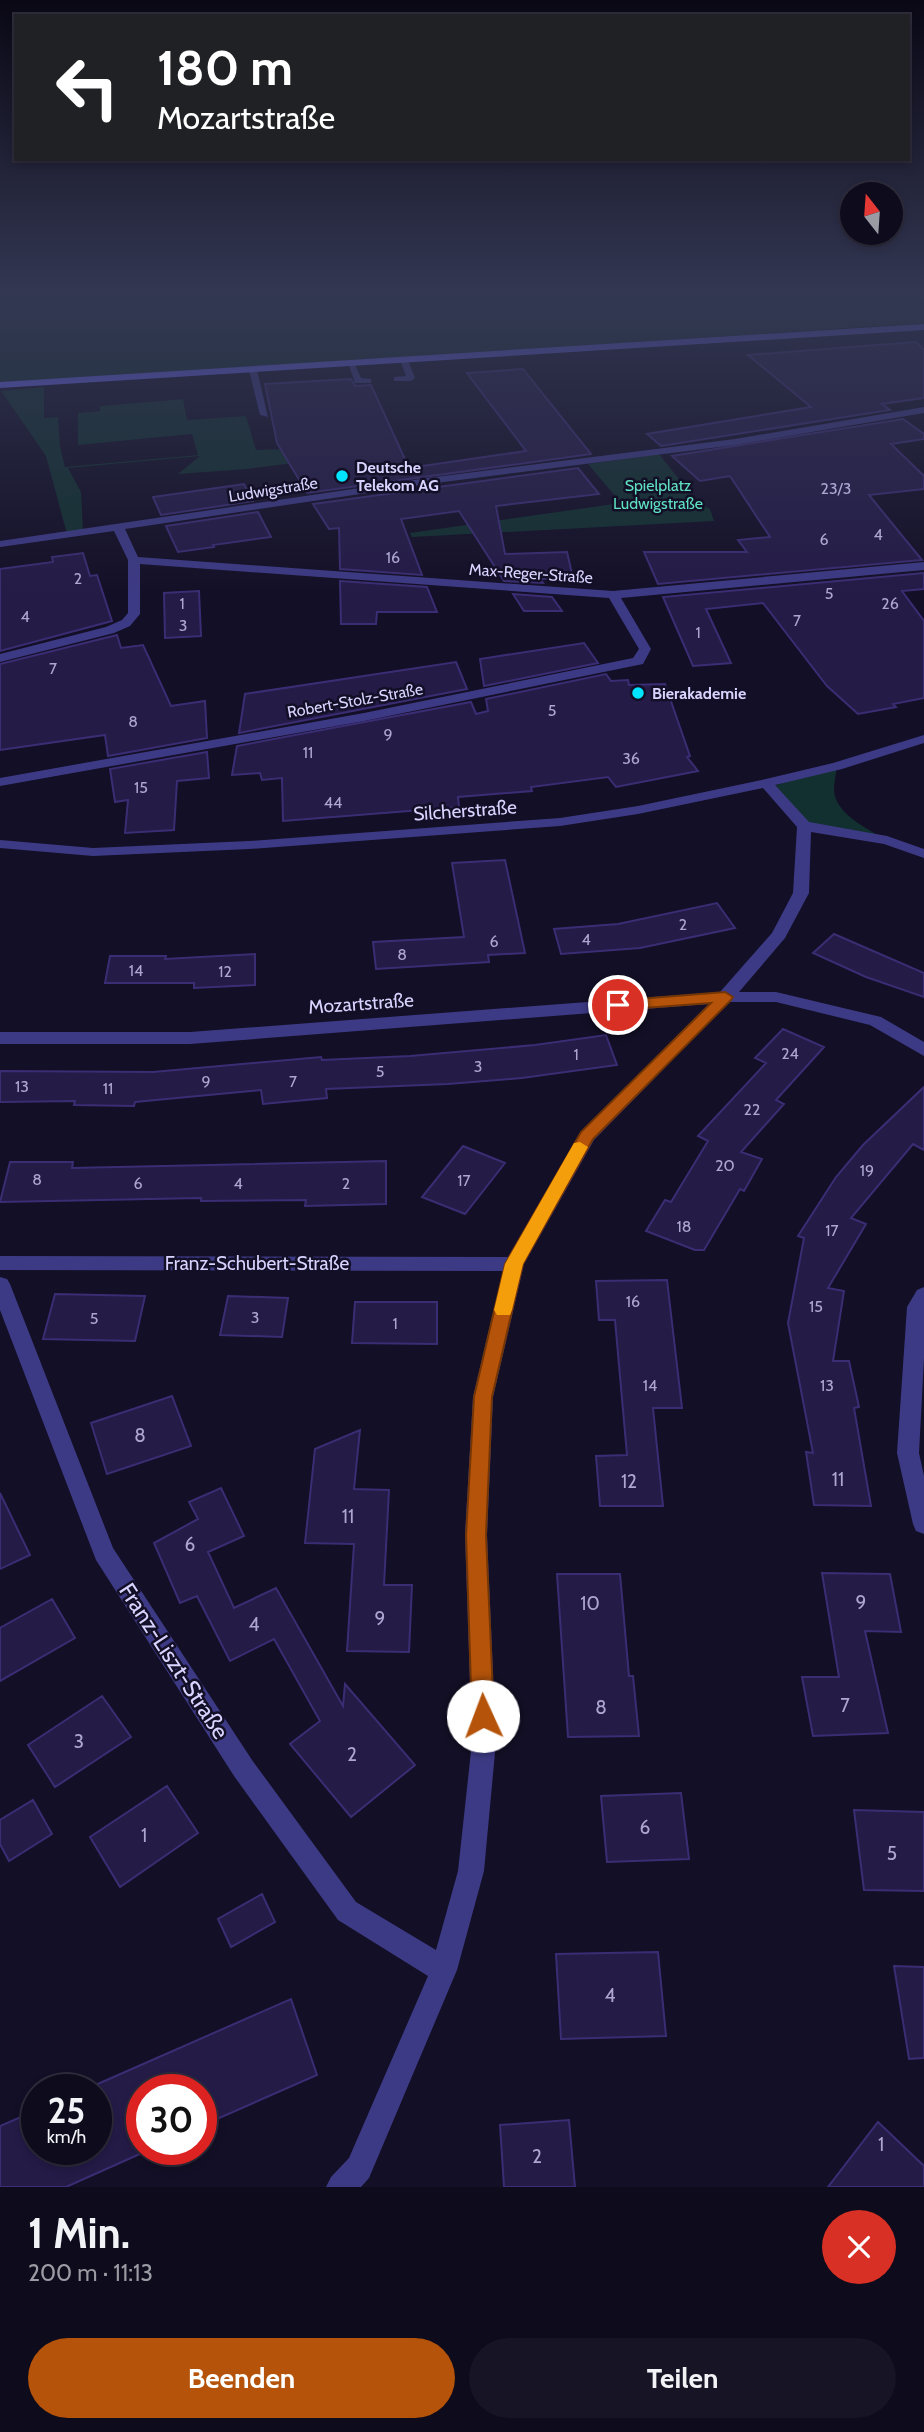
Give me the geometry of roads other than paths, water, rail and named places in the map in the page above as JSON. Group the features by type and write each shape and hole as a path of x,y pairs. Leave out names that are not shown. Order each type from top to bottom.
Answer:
{"street":[{"name":"Ludwigstraße","path":"0,544 428,481 735,442 924,410"},
{"path":"0,658 110,630 126,623 134,614 134,560 119,528"},
{"name":"Max-Reger-Straße","path":"134,560 612,595 924,566"},
{"name":"Robert-Stolz-Straße","path":"0,782 364,717 638,662 645,649 612,595"},
{"name":"Silcherstraße","path":"0,844 93,852 249,845 560,822 638,810 766,783 848,763 924,739"},
{"path":"766,783 804,826 887,841 924,854"},
{"path":"341,2187 359,2168 444,1970 471,1871 484,1742 476,1535 483,1397 514,1264 587,1136 725,997 779,934 801,893 804,826"},
{"name":"Mozartstraße","path":"0,1038 190,1038 725,997 776,997 875,1021 924,1050"},
{"name":"Franz-Schubert-Straße","path":"0,1263 514,1264"},
{"name":"Franz-Liszt-Straße","path":"0,1284 104,1553 236,1756 347,1911 444,1970"},
{"path":"924,1295 917,1307 908,1453 924,1524"}],"lane":[{"path":"259,391 265,415"}],"place":[{"name":"Deutsche Telekom AG","path":"342,476"},
{"name":"Bierakademie","path":"638,693"}],"park label":[{"name":"Spielplatz Ludwigstraße","path":"658,494"}]}
